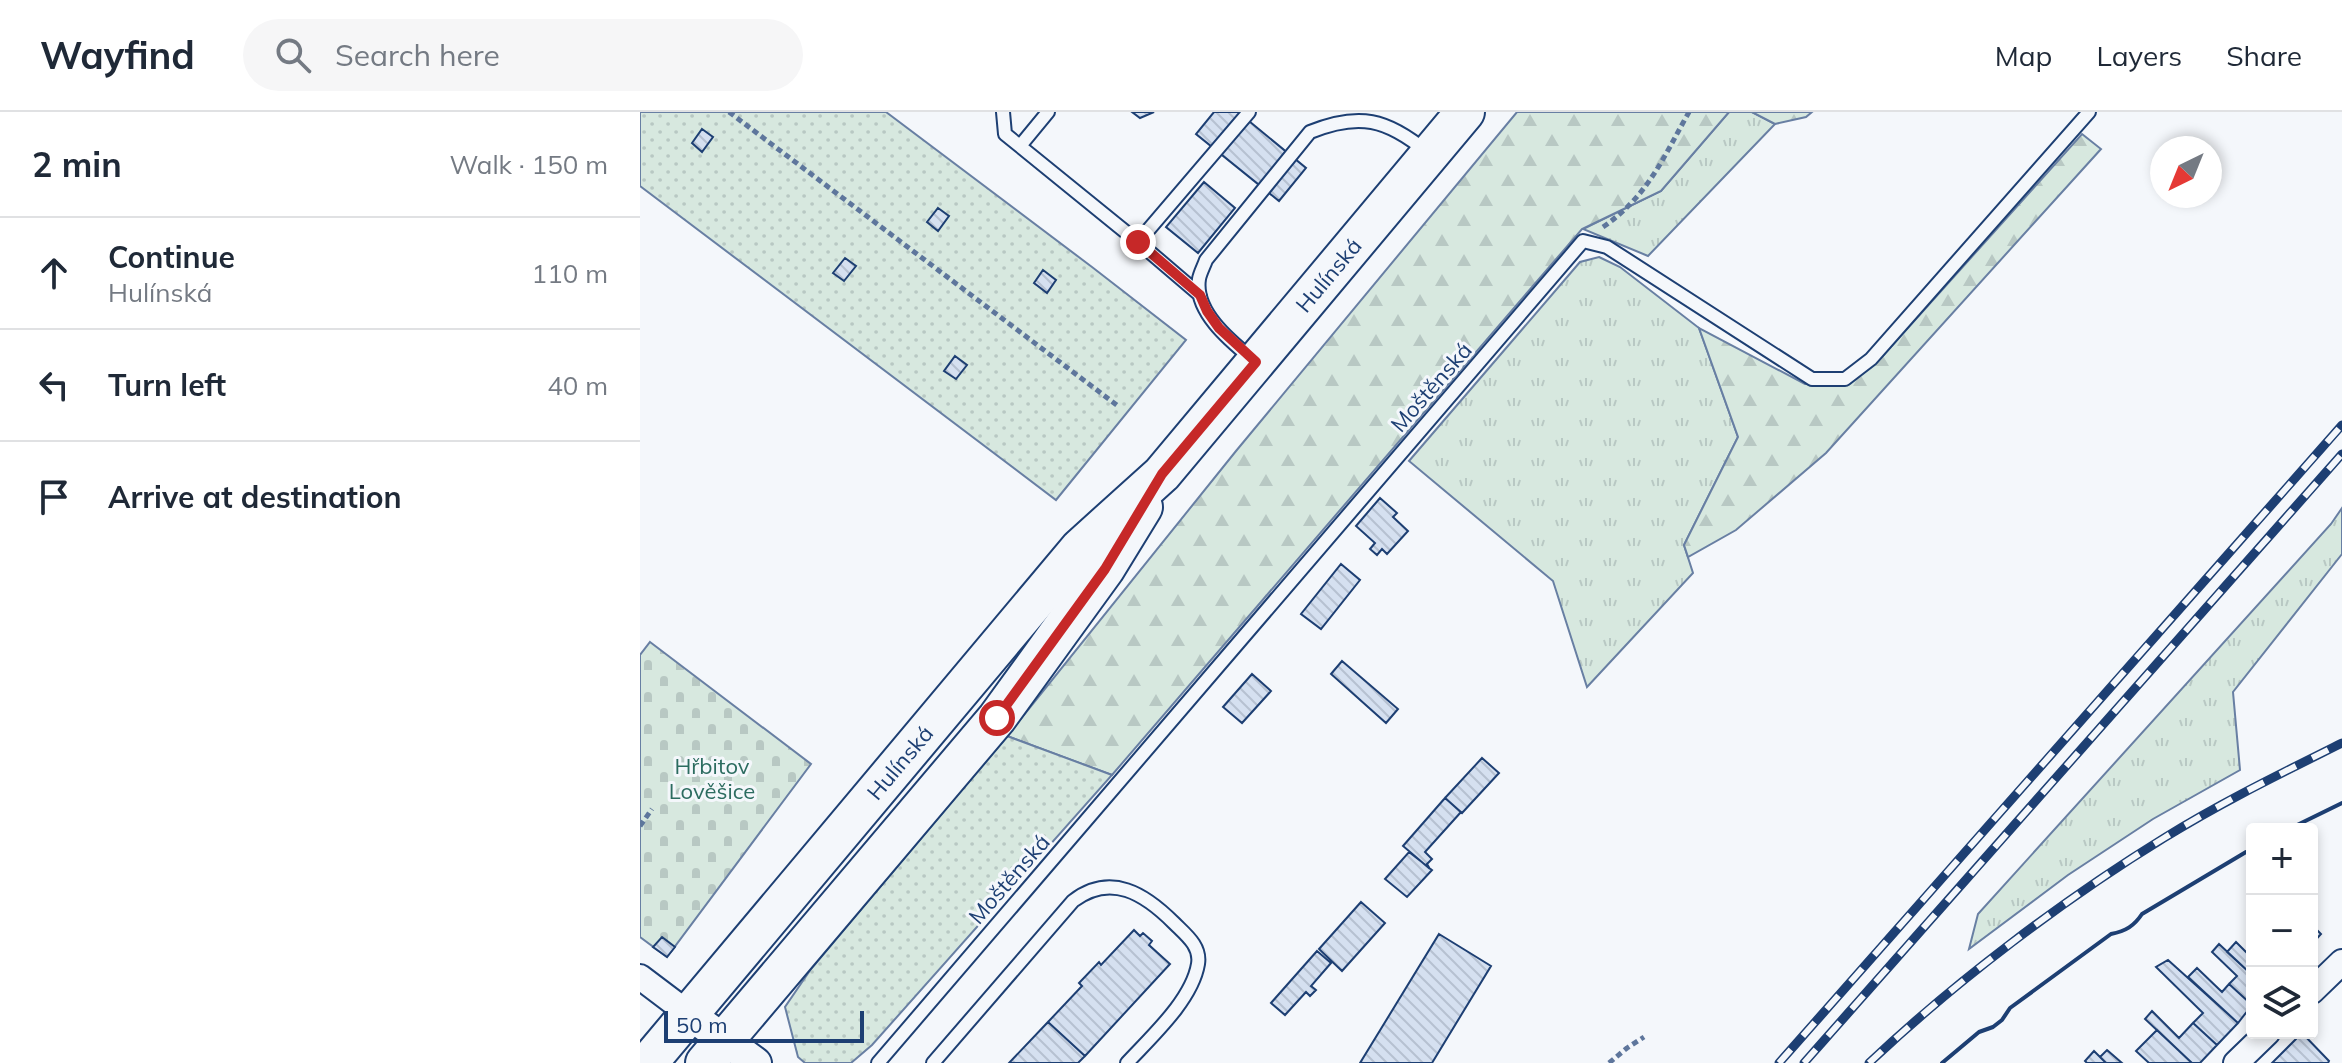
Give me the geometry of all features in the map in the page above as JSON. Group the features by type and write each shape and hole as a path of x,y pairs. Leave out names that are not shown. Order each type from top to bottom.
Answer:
{"main road":[{"name":"Hulínská","path":"648,1063 1080,548 1162,474 1465,112"},
{"name":"Hulínská","path":"715,1051 997,718 1105,569 1162,474"}],"street":[{"path":"2318,985 2342,962"},
{"path":"640,977 689,1014 715,1051 756,1063"},
{"path":"2236,1063 2261,1039"}],"lane":[{"path":"1003,112 1005,134 1200,295"},
{"path":"1020,146 1048,112"},
{"path":"1138,242 1249,112"},
{"path":"1583,241 1607,247 1812,379 1845,379 1871,359 2089,112"},
{"path":"1256,362 1219,328 1207,311 1200,295 1199,279 1206,260 1310,132 1337,113 1375,116 1392,123 1430,154"},
{"name":"Moštěnská","path":"878,1063 1583,241"},
{"path":"933,1063 1073,901 1085,891 1099,887 1121,888 1144,896 1191,939 1199,960 1187,991 1162,1025 1127,1063"}],"path":[{"path":"729,112 1118,406"},
{"path":"1583,241 1620,216 1646,188 1689,112"},
{"path":"640,826 652,809"},
{"path":"1609,1063 1644,1037"}],"green space":[{"path":"640,112 886,112 1186,340 1056,500 640,186"},
{"path":"1517,112 1729,112 1661,191 1582,229 1112,775 1007,736 1236,451"},
{"path":"1729,112 1752,112 1775,124 1648,256 1583,229 1661,191"},
{"path":"1752,112 1812,112 1806,117 1775,124"},
{"path":"2082,134 2101,149 1826,453 1736,530 1688,557 1684,545 1738,437 1699,328 1805,384 1842,385 1881,358"},
{"path":"1599,257 1620,267 1699,328 1738,437 1684,545 1693,573 1587,687 1553,581 1409,461 1580,262"},
{"path":"2342,508 2342,554 2233,692 2240,770 2153,819 2068,875 1969,949 1978,914 2331,524"},
{"name":"Hřbitov Lověšice","path":"650,642 811,764 667,957 640,937 640,655"},
{"path":"1007,736 1112,775 872,1045 851,1063 805,1063 798,1057 785,1007 811,969"}],"building":[{"path":"1132,112 1154,112 1140,118"},
{"path":"1214,112 1238,112 1306,168 1279,201 1196,134"},
{"path":"702,129 713,137 702,152 692,143"},
{"path":"1204,182 1235,208 1198,253 1166,227"},
{"path":"938,208 949,216 938,231 927,222"},
{"path":"845,258 856,266 844,281 833,273"},
{"path":"1043,270 1056,280 1047,293 1034,283"},
{"path":"955,356 967,365 956,379 944,371"},
{"path":"1380,498 1397,513 1393,517 1408,531 1387,554 1382,549 1377,555 1370,549 1375,543 1356,526"},
{"path":"1341,564 1360,580 1321,629 1301,614"},
{"path":"1342,661 1398,709 1386,723 1331,674"},
{"path":"1252,674 1271,691 1242,723 1223,707"},
{"path":"1482,758 1499,773 1462,813 1445,798"},
{"path":"1445,798 1461,812 1425,852 1432,859 1427,864 1430,869 1403,846"},
{"path":"1409,852 1432,870 1407,897 1385,879"},
{"path":"1361,902 1385,923 1342,971 1319,949"},
{"path":"1134,930 1152,941 1149,945 1170,964 1085,1056 1048,1022 1082,986 1079,983"},
{"path":"1439,934 1491,966 1432,1063 1360,1063"},
{"path":"662,937 675,947 667,957 653,947"},
{"path":"2236,942 2246,952 2246,969 2227,952"},
{"path":"2219,944 2246,969 2246,1000 2229,984 2237,976 2212,952"},
{"path":"1317,951 1331,963 1311,986 1316,990 1310,996 1306,992 1285,1015 1271,1003"},
{"path":"2168,960 2238,1023 2217,1045 2193,1023 2203,1013 2156,967"},
{"path":"2197,968 2222,992 2229,984 2246,1000 2246,1013 2238,1023 2188,977"},
{"path":"2152,1011 2179,1038 2193,1023 2217,1045 2200,1063 2192,1063 2145,1019"},
{"path":"1048,1022 1085,1056 1078,1063 1009,1063"},
{"path":"2157,1030 2192,1063 2149,1063 2136,1051"},
{"path":"2296,1039 2308,1039 2329,1061 2328,1063 2272,1063"},
{"path":"2107,1050 2122,1063 2106,1063 2100,1057"},
{"path":"2094,1051 2106,1063 2085,1061"}],"railway":[{"path":"1779,1063 2342,425"},
{"path":"1804,1063 2342,454"},
{"path":"1869,1063 1974,972 2088,888 2208,812 2342,743"}],"wall":[{"path":"2301,823 2342,803"},
{"path":"1942,1063 1979,1032 2002,1020 2010,1008 2111,934 2129,927 2142,914 2246,852"}],"route":[{"path":"997,718 1105,569 1162,474 1256,362 1219,328 1200,295 1138,242"}]}
